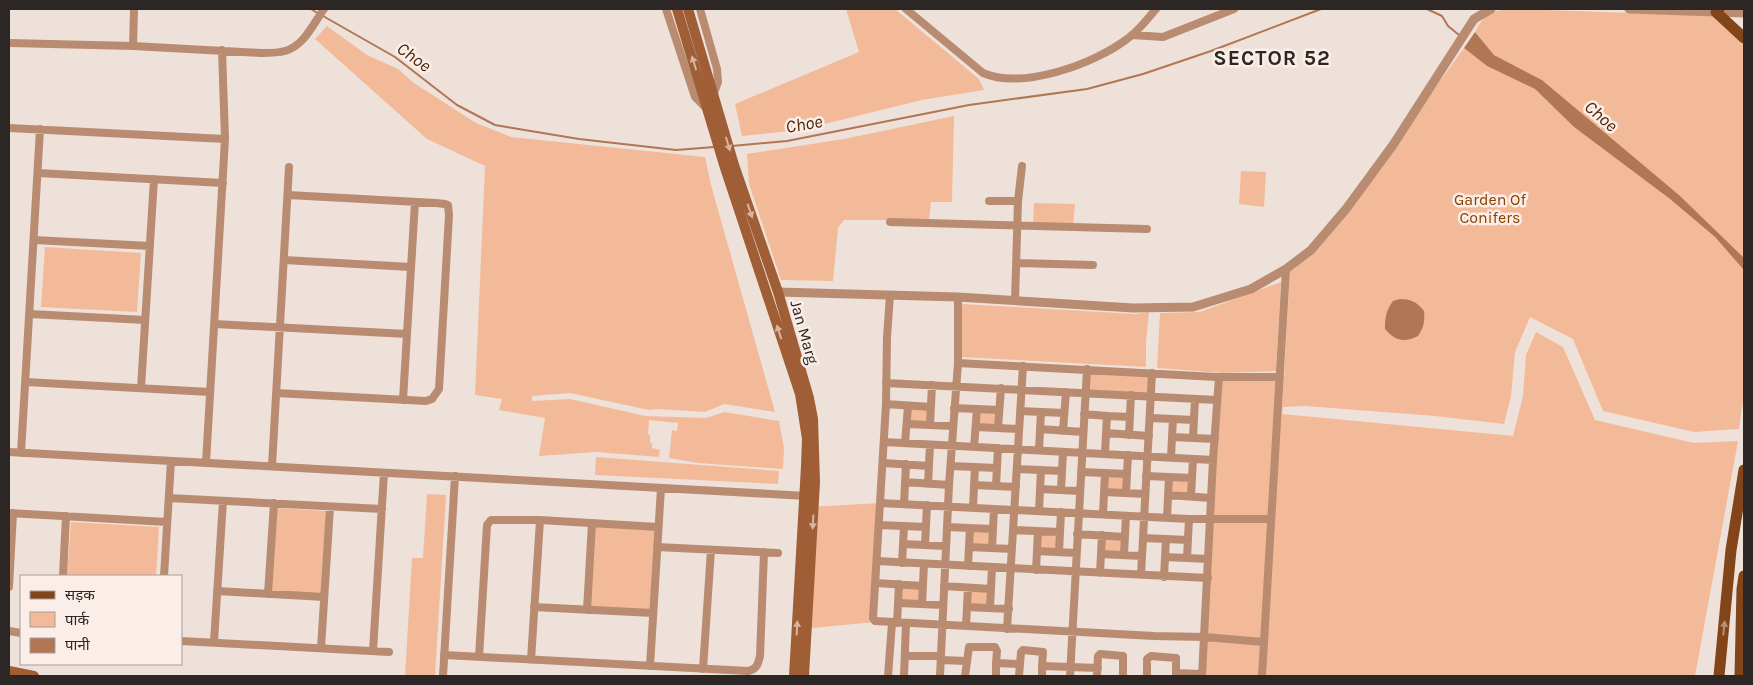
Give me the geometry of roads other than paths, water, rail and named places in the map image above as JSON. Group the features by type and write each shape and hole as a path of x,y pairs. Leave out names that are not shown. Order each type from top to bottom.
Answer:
{"main road":[{"name":"Jan Marg","path":"677,9 707,109 717,124"},
{"name":"Jan Marg","path":"688,9 713,96 717,124 729,167 800,394 811,462 805,482 809,496"},
{"path":"1718,10 1744,38"},
{"name":"Jan Marg","path":"729,167 778,292 809,398 814,427 798,674"},
{"path":"1719,676 1731,550 1744,470"},
{"path":"1740,676 1744,576"},
{"path":"9,671 34,676"}],"street":[{"path":"133,46 134,9"},
{"path":"9,44 133,46 261,53 285,51 302,41 324,9"},
{"path":"666,9 695,97 707,109"},
{"path":"700,9 717,69 718,82 713,96"},
{"path":"906,9 983,73 996,77 1026,77 1057,72 1100,55 1132,35 1156,9"},
{"path":"1132,35 1163,37 1234,9"},
{"path":"778,292 958,297 1133,308 1193,307 1251,290 1286,269 1311,250 1351,203 1393,144 1474,20 1491,9"},
{"path":"1629,9 1718,10 1744,13"},
{"path":"206,463 225,139 222,50"},
{"path":"9,128 225,139"},
{"path":"21,453 40,129"},
{"path":"1015,301 1018,201 1022,166"},
{"path":"272,466 289,167"},
{"path":"38,173 223,183"},
{"path":"141,388 154,179"},
{"path":"276,393 426,401 432,399 438,389 439,379 448,209 445,204 288,195"},
{"path":"989,201 1018,201"},
{"path":"403,400 415,202"},
{"path":"890,222 1147,229"},
{"path":"34,240 150,246"},
{"path":"284,260 411,267"},
{"path":"1017,263 1093,265"},
{"path":"1262,676 1286,269"},
{"path":"890,296 874,620 876,622 1205,637 1263,642"},
{"path":"940,676 942,605 958,363 958,297"},
{"path":"30,314 145,320"},
{"path":"214,324 407,334"},
{"path":"958,363 1219,377 1280,377"},
{"path":"1008,629 1023,366"},
{"path":"1070,676 1087,369"},
{"path":"1141,575 1152,373"},
{"path":"1147,676 1147,659 1151,656 1176,658 1176,675 1202,675 1219,377"},
{"path":"26,382 210,392"},
{"path":"886,383 1217,400"},
{"path":"930,425 932,385"},
{"path":"998,428 1001,388"},
{"path":"1063,431 1066,392"},
{"path":"1129,435 1132,395"},
{"path":"1193,438 1195,399"},
{"path":"886,404 931,407"},
{"path":"906,443 908,406"},
{"path":"954,408 999,410"},
{"path":"974,447 977,409"},
{"path":"1020,411 1064,413"},
{"path":"1039,450 1041,412"},
{"path":"1084,414 1130,417"},
{"path":"1105,454 1107,416"},
{"path":"1150,418 1194,420"},
{"path":"1171,458 1173,419"},
{"path":"906,424 953,426"},
{"path":"976,427 1019,429"},
{"path":"1040,429 1083,432"},
{"path":"1106,434 1149,436"},
{"path":"1172,437 1215,439"},
{"path":"884,442 1213,460"},
{"path":"928,484 930,445"},
{"path":"996,486 998,448"},
{"path":"9,452 809,496"},
{"path":"1061,490 1063,452"},
{"path":"1126,493 1128,455"},
{"path":"1191,496 1193,459"},
{"path":"164,575 171,461"},
{"path":"883,463 929,466"},
{"path":"904,504 906,464"},
{"path":"951,466 997,468"},
{"path":"972,508 975,467"},
{"path":"1017,469 1062,471"},
{"path":"1039,511 1041,470"},
{"path":"1081,472 1127,474"},
{"path":"373,651 384,473"},
{"path":"1103,514 1105,473"},
{"path":"443,676 455,476"},
{"path":"1146,476 1192,478"},
{"path":"1167,518 1170,477"},
{"path":"905,482 950,485"},
{"path":"974,485 1016,487"},
{"path":"650,666 661,488"},
{"path":"1040,489 1080,492"},
{"path":"1104,492 1145,494"},
{"path":"1168,495 1211,498"},
{"path":"169,498 382,510"},
{"path":"214,642 223,501"},
{"path":"880,503 1210,520 1272,519"},
{"path":"268,594 274,504"},
{"path":"925,545 927,505"},
{"path":"322,648 330,506"},
{"path":"992,548 994,509"},
{"path":"1058,552 1061,512"},
{"path":"9,587 11,513 167,522"},
{"path":"62,575 66,516"},
{"path":"1124,555 1126,516"},
{"path":"1187,558 1189,519"},
{"path":"479,657 487,525 492,520 540,520 658,526"},
{"path":"531,660 540,520"},
{"path":"586,610 592,523"},
{"path":"879,525 926,527"},
{"path":"902,563 904,526"},
{"path":"947,527 993,529"},
{"path":"968,566 970,528"},
{"path":"1013,530 1060,532"},
{"path":"1036,570 1038,531"},
{"path":"1077,534 1125,536"},
{"path":"1100,573 1102,535"},
{"path":"1143,538 1188,540"},
{"path":"1164,577 1166,539"},
{"path":"903,544 946,546"},
{"path":"657,547 778,553"},
{"path":"969,547 1012,549"},
{"path":"704,669 711,550"},
{"path":"1037,551 1076,553"},
{"path":"444,655 754,670 758,665 764,552"},
{"path":"1101,554 1142,556"},
{"path":"1165,556 1208,559"},
{"path":"877,561 1208,578"},
{"path":"922,604 924,564"},
{"path":"990,608 992,567"},
{"path":"876,583 923,586"},
{"path":"888,676 899,584"},
{"path":"944,586 991,589"},
{"path":"966,626 968,588"},
{"path":"218,591 324,597"},
{"path":"898,603 942,605"},
{"path":"534,607 653,613"},
{"path":"967,607 1008,609"},
{"path":"904,676 906,623"},
{"path":"182,640 389,652"},
{"path":"965,676 969,647 995,647 997,651 996,676"},
{"path":"1019,676 1021,652 1023,650 1042,651 1042,676"},
{"path":"1098,676 1098,655 1121,655 1124,657 1122,676"},
{"path":"904,656 966,661"},
{"path":"996,663 1020,664"},
{"path":"1042,666 1098,668"}],"water":[{"path":"1475,32 1494,55 1542,80 1679,195 1742,256 1744,259 1744,270 1715,237 1670,199 1574,127 1535,89 1487,66 1464,48"},
{"path":"1400,299 1414,302 1424,311 1424,324 1420,333 1418,336 1408,340 1400,340 1392,336 1385,329 1389,308 1393,301"}],"waterway":[{"name":"Choe","path":"311,9 319,14"},
{"name":"Choe","path":"732,146 787,141 969,105 1087,89 1143,74 1211,51 1321,9"},
{"name":"Choe","path":"1427,9 1442,16 1448,26 1459,35"},
{"name":"Choe","path":"323,16 395,57 457,105 495,125 579,139 676,150 714,147"}],"district":[{"name":"SECTOR 52","path":"1272,58"}],"park label":[{"name":"Garden Of Conifers","path":"1490,208"}]}
